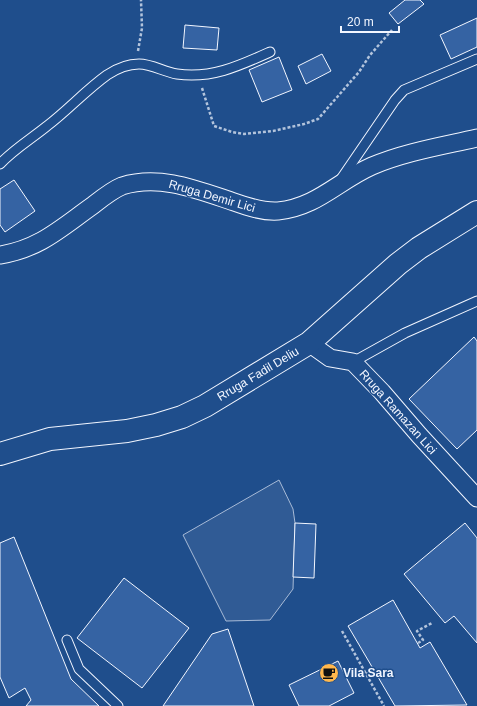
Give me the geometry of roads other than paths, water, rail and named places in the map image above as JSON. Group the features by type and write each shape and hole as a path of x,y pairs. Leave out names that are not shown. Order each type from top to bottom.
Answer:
{"street":[{"name":"Rruga Demir Lici","path":"0,255 43,242 111,192 121,187 144,181 166,182 193,188 254,209 276,211 300,208 372,166 414,152 477,138"},
{"name":"Rruga Fadil Deliu","path":"0,454 50,439 127,431 156,425 182,417 205,406 309,343 398,264 425,244 477,212"},
{"name":"Rruga Ramazan Lici","path":"309,343 330,358 353,362 382,392 418,436 477,498"}],"lane":[{"path":"0,164 24,142 47,126 108,75 122,67 138,64 157,67 176,74 215,74 270,52"},
{"path":"336,186 395,100 404,90 477,59"},
{"path":"353,362 405,334 477,301"},
{"path":"67,640 79,669 118,706"}],"place":[{"name":"Vila Sara","path":"329,673"}]}
